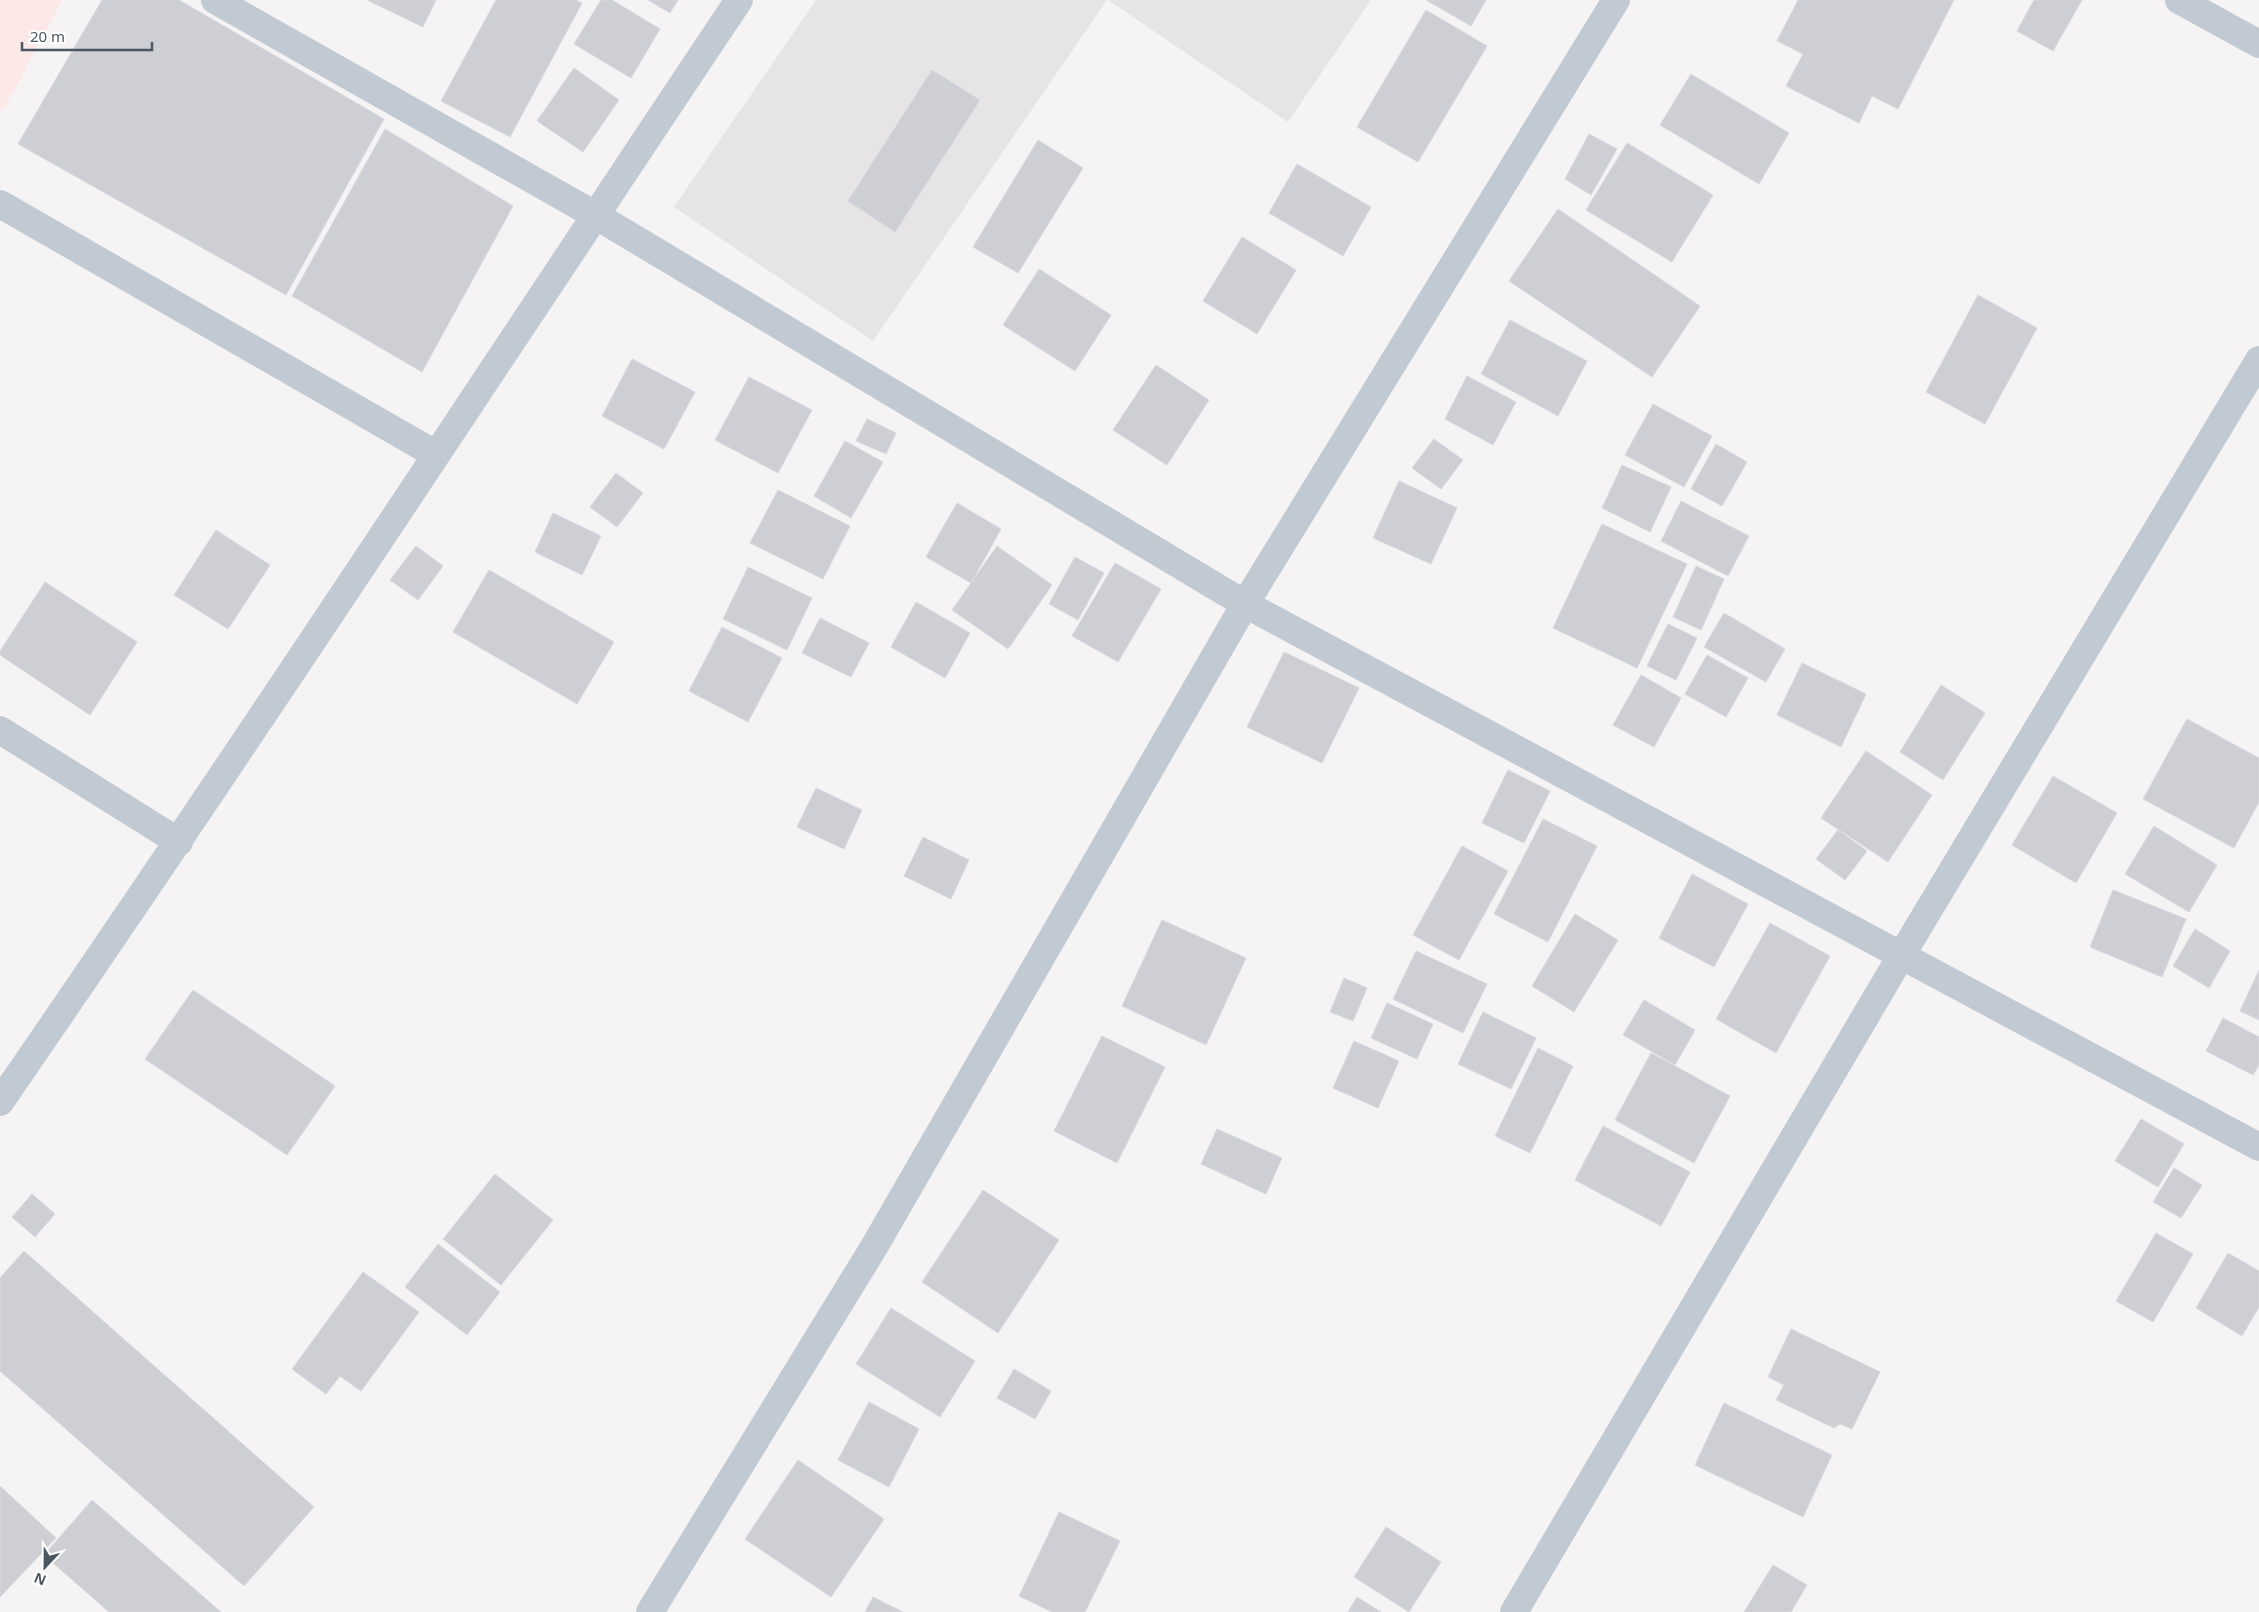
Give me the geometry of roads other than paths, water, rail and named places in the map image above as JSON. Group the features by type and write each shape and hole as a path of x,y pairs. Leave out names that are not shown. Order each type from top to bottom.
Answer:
{"street":[{"path":"215,0 595,215 1245,604 2259,1148"},
{"path":"0,1102 179,842 435,454 739,0"},
{"path":"650,1612 874,1247 1245,604 1616,0"},
{"path":"2179,0 2259,44"},
{"path":"0,204 435,454"},
{"path":"1514,1612 1901,956 2259,360"},
{"path":"0,730 179,842"}]}
